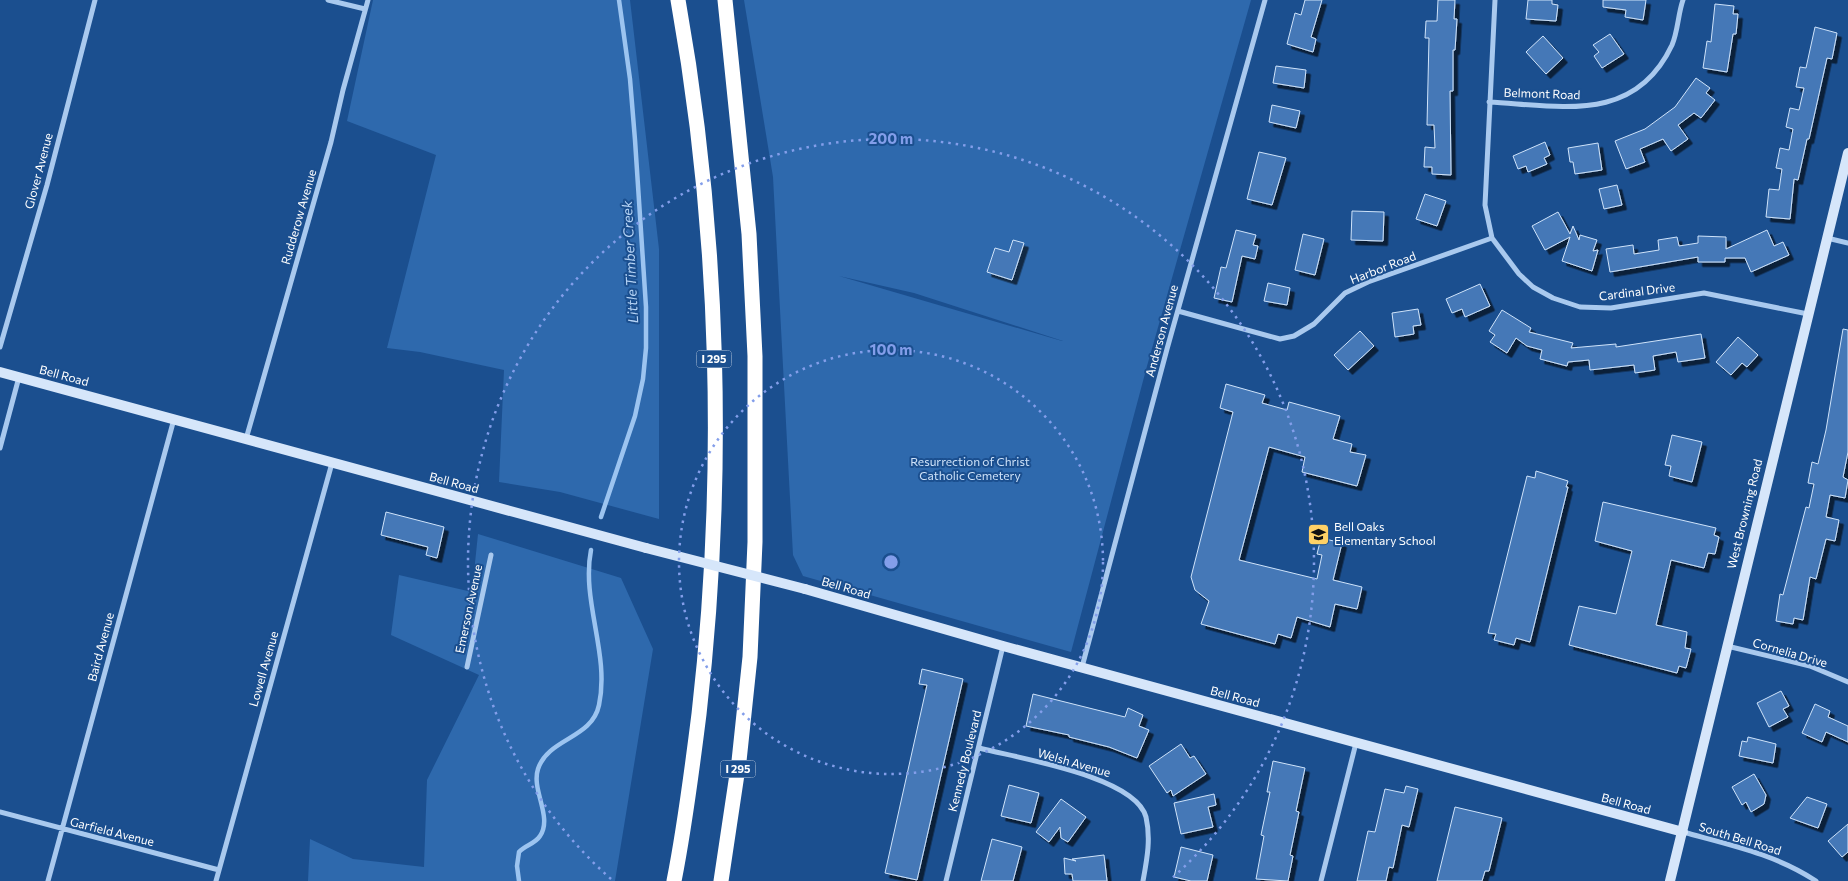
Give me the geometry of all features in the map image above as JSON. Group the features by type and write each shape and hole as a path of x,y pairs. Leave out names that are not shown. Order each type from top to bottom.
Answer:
{"highway":[{"name":"I 295","path":"674,881 688,802 704,669 711,576 714,466 714,364 706,223 699,152 678,0"},
{"name":"I 295","path":"716,0 734,93 749,234 755,356 755,542 752,621 744,718 721,881"},
{"path":"725,0 734,93"}],"street":[{"name":"Glover Avenue","path":"0,347 46,185 95,0"},
{"path":"328,0 365,9"},
{"name":"Rudderow Avenue","path":"246,439 331,142 368,0"},
{"name":"Anderson Avenue","path":"1082,668 1178,311 1265,0"},
{"name":"Cardinal Drive","path":"1495,0 1485,205 1492,238 1519,274 1533,287 1553,298 1580,307 1612,308 1704,294 1808,314"},
{"name":"Belmont Road","path":"1489,102 1572,107 1607,103 1628,96 1663,62 1673,42 1683,0"},
{"name":"West Browning Road","path":"1670,881 1848,153"},
{"name":"Harbor Road","path":"1178,311 1280,339 1294,336 1314,324 1345,293 1368,282 1492,238"},
{"path":"1827,238 1848,243"},
{"name":"Bell Road","path":"0,372 646,548 806,589 1082,668 1683,832"},
{"path":"0,448 19,377"},
{"name":"Baird Avenue","path":"48,881 174,419"},
{"name":"Lowell Avenue","path":"216,881 332,463"},
{"name":"Emerson Avenue","path":"467,667 491,556"},
{"name":"Kennedy Boulevard","path":"946,881 1003,646"},
{"name":"Cornelia Drive","path":"1726,646 1810,666 1848,682"},
{"path":"1321,881 1356,743"},
{"name":"Welsh Avenue","path":"979,748 1096,778 1121,788 1139,802 1146,816 1149,844 1143,881"},
{"name":"Garfield Avenue","path":"0,812 219,870"},
{"name":"South Bell Road","path":"1683,832 1748,849 1794,866 1816,881"}],"green space":[{"path":"373,0 630,0 659,249 659,519 560,492 499,482 504,370 420,352 387,348 436,155 347,121"},
{"name":"Resurrection of Christ Catholic Cemetery","path":"744,0 1251,0 1147,366 1071,652 803,576 793,555 773,177","holes":["839,276 914,293 1063,341"]},
{"path":"478,534 621,578 653,649 615,881 308,881 310,839 353,859 424,867 427,780 479,675 391,635 399,575 472,592"}],"building":[{"path":"1305,0 1322,0 1311,37 1316,39 1313,52 1287,44 1295,13 1301,15"},
{"path":"1438,0 1455,0 1454,19 1457,19 1455,50 1453,50 1453,91 1450,91 1451,175 1432,174 1432,167 1424,167 1425,147 1435,148 1434,125 1427,125 1429,38 1425,38 1426,21 1437,21"},
{"path":"1528,0 1552,0 1552,4 1558,5 1556,21 1526,19"},
{"path":"1603,0 1646,0 1643,20 1625,17 1626,10 1603,7"},
{"path":"1715,4 1734,6 1733,14 1738,14 1736,34 1733,34 1727,72 1703,68 1707,41 1711,42"},
{"path":"1815,27 1837,33 1832,59 1827,58 1798,180 1794,179 1790,219 1766,217 1769,189 1779,190 1782,169 1776,168 1780,148 1789,150 1793,129 1786,127 1790,108 1799,110 1804,88 1796,87 1800,67 1806,68"},
{"path":"1610,34 1624,54 1602,68 1594,56 1599,52 1593,45"},
{"path":"1543,36 1563,58 1546,74 1526,52"},
{"path":"1276,66 1306,70 1304,88 1273,83"},
{"path":"1696,78 1710,88 1706,93 1715,100 1701,118 1694,113 1678,125 1688,139 1671,151 1663,139 1640,149 1645,162 1626,169 1615,141 1645,129 1675,107"},
{"path":"1272,105 1300,111 1296,128 1269,122"},
{"path":"1545,142 1550,155 1544,158 1547,164 1528,172 1526,166 1518,169 1513,156"},
{"path":"1598,143 1602,170 1575,174 1573,162 1570,162 1568,148"},
{"path":"1259,152 1286,158 1272,205 1247,199"},
{"path":"1617,185 1622,205 1604,209 1599,189"},
{"path":"1425,194 1446,201 1437,226 1416,219"},
{"path":"1352,211 1384,212 1383,241 1351,240"},
{"path":"1558,212 1570,234 1573,226 1579,240 1580,235 1597,240 1593,251 1598,250 1592,271 1562,261 1570,237 1545,250 1532,226"},
{"path":"1236,230 1256,235 1253,245 1258,246 1255,259 1242,256 1232,302 1214,298 1221,267 1226,268"},
{"path":"1767,230 1774,246 1783,242 1789,255 1751,272 1745,258 1725,258 1725,262 1698,262 1698,257 1610,272 1606,249 1633,245 1634,254 1659,250 1658,240 1677,237 1679,246 1698,243 1698,236 1726,237 1726,249"},
{"path":"1303,234 1324,239 1315,275 1295,270"},
{"path":"1013,240 1024,243 1012,280 987,272 995,248 1009,252"},
{"path":"1268,283 1290,288 1287,305 1264,301"},
{"path":"1480,284 1490,306 1465,317 1462,309 1452,313 1446,299"},
{"path":"1418,309 1421,325 1413,326 1414,334 1395,337 1392,313"},
{"path":"1502,310 1531,328 1529,332 1573,343 1571,348 1616,344 1616,347 1701,334 1705,358 1678,362 1676,352 1653,356 1655,370 1635,373 1634,365 1590,370 1589,360 1568,362 1567,366 1540,359 1542,350 1527,346 1516,338 1507,353 1490,342 1495,335 1489,331"},
{"path":"1843,329 1848,330 1848,452 1843,477 1848,480 1845,498 1830,495 1826,517 1839,520 1835,541 1826,539 1816,579 1810,577 1803,620 1794,618 1793,624 1776,621 1780,594 1783,595 1806,507 1809,508 1814,484 1808,483 1812,462 1818,464 1826,430"},
{"path":"1360,331 1374,346 1348,370 1334,355"},
{"path":"1738,337 1758,355 1747,367 1742,363 1731,375 1716,362"},
{"name":"Bell Oaks Elementary School","path":"1226,384 1265,395 1262,403 1287,410 1289,402 1340,416 1333,439 1352,444 1350,452 1366,455 1357,486 1302,472 1305,457 1269,447 1239,560 1317,579 1322,555 1317,554 1321,538 1342,543 1333,580 1362,587 1357,609 1335,604 1330,627 1297,617 1291,638 1278,634 1275,644 1201,624 1209,601 1195,590 1191,577 1233,412 1220,408"},
{"path":"1672,435 1702,442 1692,482 1669,476 1671,466 1665,465"},
{"path":"1536,471 1568,481 1566,487 1568,487 1530,642 1516,638 1514,645 1494,640 1496,634 1488,633 1527,476 1535,478"},
{"path":"1603,502 1716,528 1714,535 1719,537 1715,554 1708,553 1704,568 1671,560 1656,625 1687,632 1685,648 1691,649 1686,668 1679,666 1677,673 1569,645 1579,606 1616,614 1632,551 1595,541"},
{"path":"386,512 444,527 437,558 426,555 428,547 381,535"},
{"path":"922,669 963,679 917,880 885,873 927,685 919,684"},
{"path":"1781,691 1789,706 1783,709 1788,717 1769,727 1757,703"},
{"path":"1033,694 1125,717 1128,708 1143,715 1139,726 1149,730 1137,758 1109,747 1069,737 1069,735 1026,726"},
{"path":"1815,704 1830,711 1828,717 1848,726 1848,742 1826,732 1822,742 1802,733"},
{"path":"1748,737 1776,744 1773,763 1739,756 1742,741 1747,742"},
{"path":"1181,744 1190,758 1194,756 1206,774 1173,796 1171,790 1167,793 1149,766"},
{"path":"1273,761 1305,768 1296,811 1299,812 1290,855 1293,856 1288,881 1256,879 1264,836 1261,835 1270,792 1267,792"},
{"path":"1754,774 1766,795 1764,804 1751,812 1746,802 1742,805 1732,787"},
{"path":"1009,785 1039,793 1031,823 1001,816"},
{"path":"1406,786 1418,789 1409,827 1402,825 1393,868 1389,867 1386,881 1357,881 1368,831 1375,832 1385,789 1404,793"},
{"path":"1214,794 1216,805 1208,807 1213,827 1181,834 1174,803"},
{"path":"1807,797 1827,804 1818,828 1790,818"},
{"path":"1061,799 1086,817 1068,842 1061,838 1060,827 1049,842 1036,832"},
{"path":"1455,807 1502,818 1489,871 1485,871 1482,881 1437,881"},
{"path":"1848,824 1848,852 1842,857 1828,841"},
{"path":"992,839 1022,847 1013,881 981,881"},
{"path":"1181,847 1213,855 1207,881 1191,881 1174,877"},
{"path":"1104,855 1107,881 1073,881 1072,874 1065,874 1064,858 1076,861 1072,859"}],"waterway":[{"name":"Little Timber Creek","path":"601,517 635,416 643,379 646,348 646,307 635,140 630,79 619,0"},
{"name":"Little Timber Creek","path":"519,881 517,866 519,852 538,839 543,829 543,812 537,786 538,769 543,759 551,751 588,725 595,716 599,705 601,666 590,589 589,569 591,550"}],"place":[{"name":"Bell Oaks Elementary School","path":"1318,534"}]}
